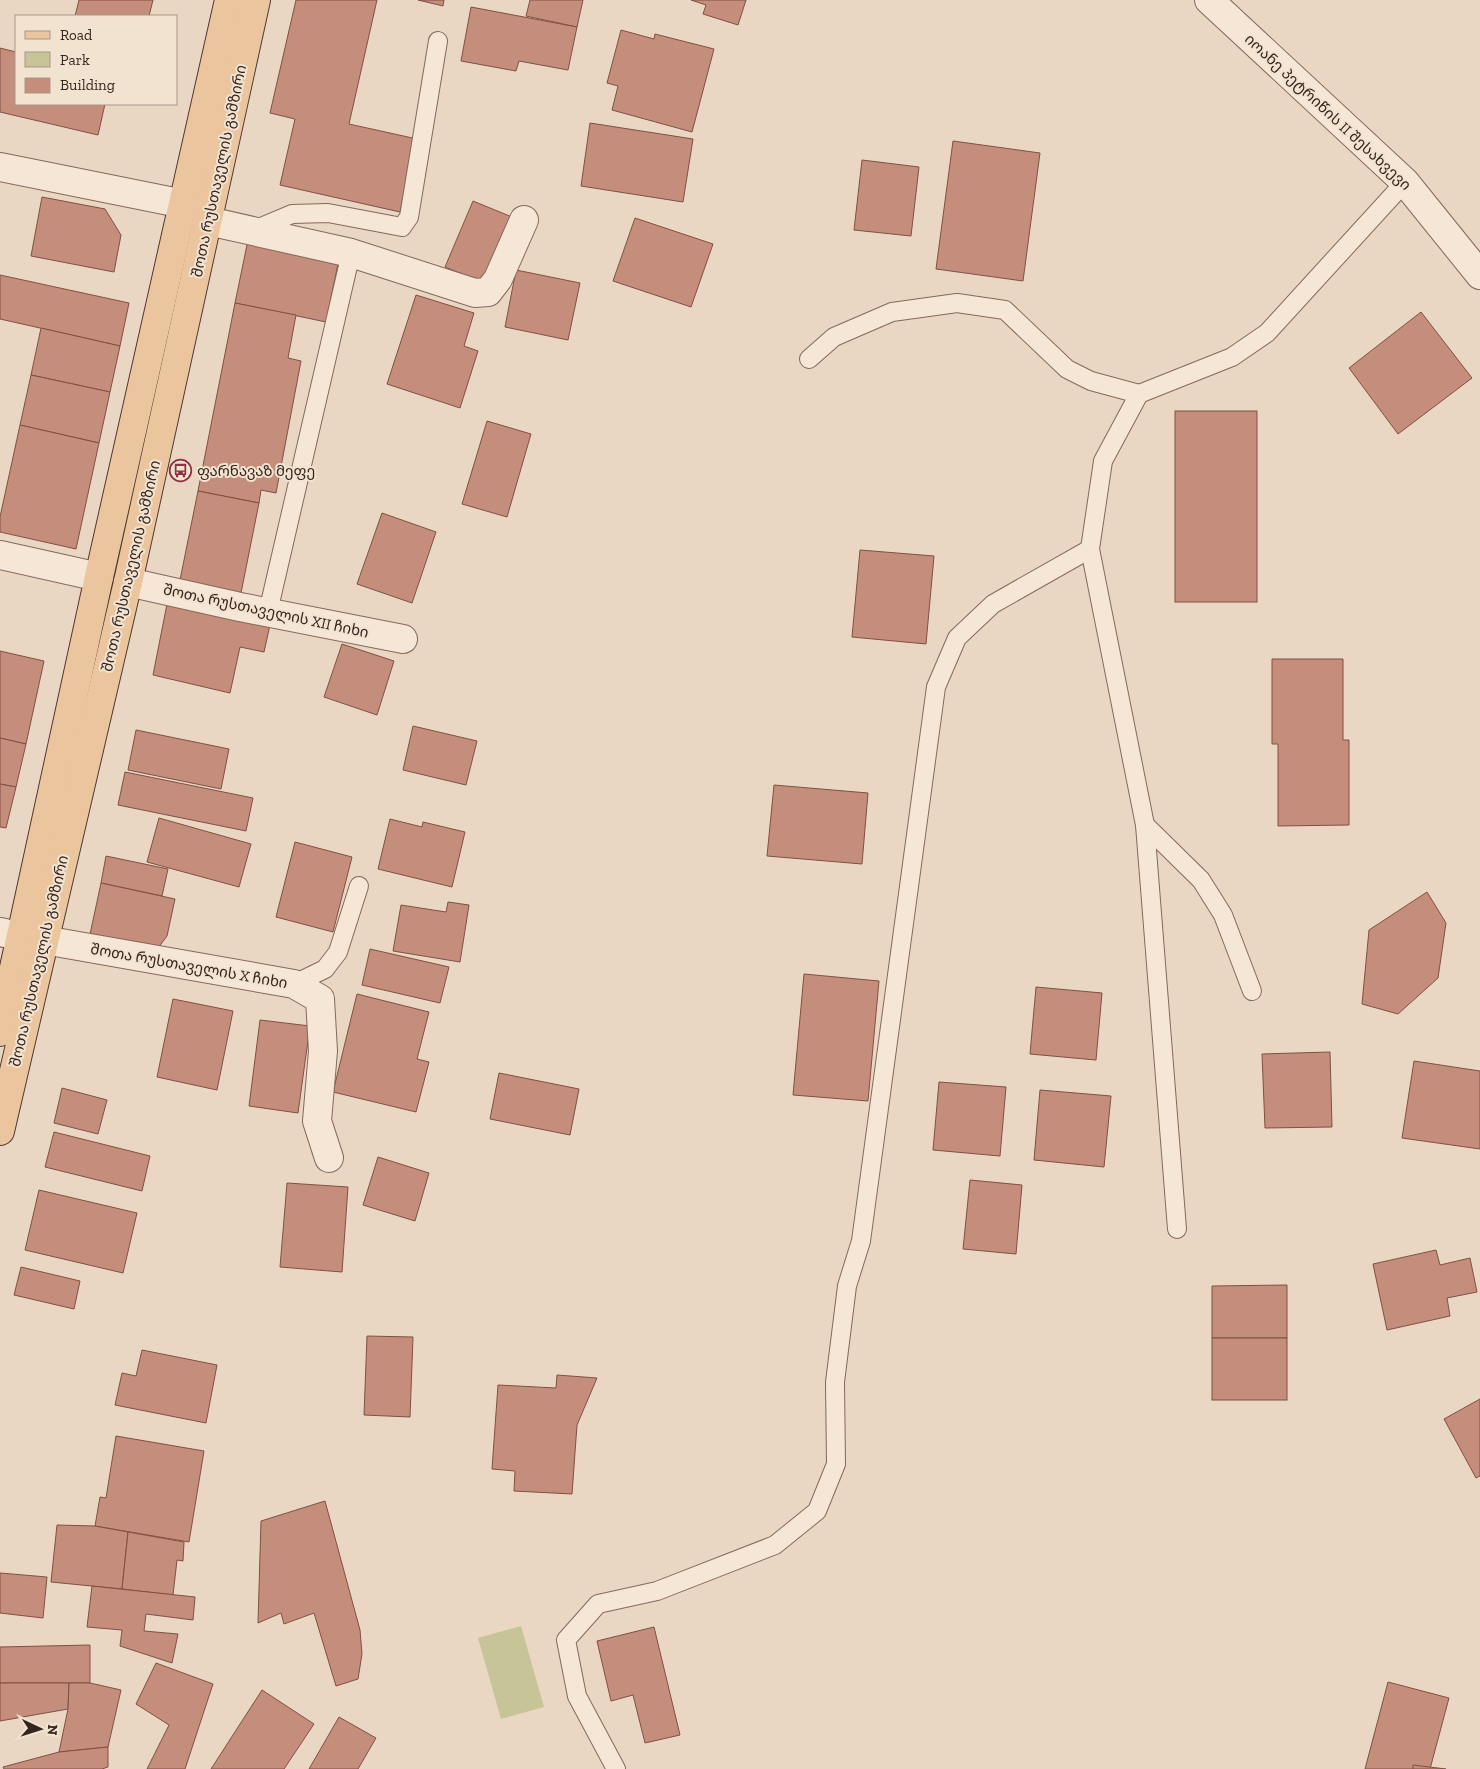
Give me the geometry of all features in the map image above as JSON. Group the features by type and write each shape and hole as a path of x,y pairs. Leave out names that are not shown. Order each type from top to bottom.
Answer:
{"main road":[{"name":"შოთა რუსთაველის გამზირი","path":"0,1032 229,0"},
{"name":"შოთა რუსთაველის გამზირი","path":"0,1131 22,936 128,582 256,0"}],"street":[{"name":"იოანე პეტრიწის II შესახვევი","path":"1209,0 1405,182 1480,275"},
{"path":"0,167 184,204"},
{"path":"208,221 351,254 475,293 488,292 498,279 524,220"},
{"path":"0,554 100,577"},
{"name":"შოთა რუსთაველის XII ჩიხი","path":"128,582 240,607 403,639"},
{"name":"შოთა რუსთაველის X ჩიხი","path":"22,936 294,984 320,999 323,1051 317,1122 329,1158"}],"lane":[{"path":"251,231 292,214 328,213 402,227 409,217 438,41"},
{"path":"809,359 834,338 892,312 957,303 1005,310 1067,369 1091,381 1139,394 1232,357 1267,333 1405,182"},
{"path":"268,612 351,254"},
{"path":"1139,394 1103,461 1090,549 1145,825 1177,1229"},
{"path":"616,1769 577,1696 566,1640 598,1604 657,1592 775,1545 817,1511 836,1464 835,1382 844,1305 847,1286 861,1241 936,687 957,638 993,604 1090,549"},
{"path":"1145,825 1201,880 1223,915 1252,991"},
{"path":"294,984 325,969 338,952 359,886"}],"green space":[{"path":"521,1626 544,1707 501,1719 478,1638"}],"building":[{"path":"79,0 153,0 149,15 75,15"},
{"path":"296,0 377,0 349,124 417,139 400,212 280,185 295,119 270,113"},
{"path":"418,0 444,0 443,6"},
{"path":"530,0 583,0 577,27 526,16"},
{"path":"691,0 746,0 738,25 703,14 706,5"},
{"path":"471,7 577,27 568,70 519,61 516,71 461,61"},
{"path":"621,30 654,39 655,34 714,49 692,132 612,110 618,86 607,83"},
{"path":"0,48 15,52 15,105 105,105 98,135 0,112"},
{"path":"590,123 693,139 683,202 581,186"},
{"path":"953,141 1040,153 1023,281 936,269"},
{"path":"862,160 919,167 911,236 854,230"},
{"path":"42,197 105,209 121,235 114,272 31,256"},
{"path":"473,201 512,217 484,283 445,267"},
{"path":"635,218 713,244 691,307 613,281"},
{"path":"248,240 339,259 326,322 235,303"},
{"path":"516,270 580,283 568,340 505,327"},
{"path":"0,275 129,303 120,346 0,319"},
{"path":"416,295 474,313 464,346 478,351 460,408 387,384"},
{"path":"235,303 296,315 288,358 301,361 276,493 261,490 259,503 198,491"},
{"path":"1421,312 1472,378 1398,434 1349,368"},
{"path":"41,328 120,346 110,392 31,375"},
{"path":"31,375 110,392 99,443 20,425"},
{"path":"1175,411 1257,411 1257,602 1175,602"},
{"path":"487,421 531,434 507,517 462,504"},
{"path":"20,425 99,443 76,549 0,532 0,517"},
{"path":"198,491 259,503 241,593 180,580"},
{"path":"382,513 436,532 412,603 357,584"},
{"path":"860,550 934,556 926,644 852,637"},
{"path":"167,604 270,625 264,652 240,647 230,693 153,675"},
{"path":"342,644 394,661 377,715 324,697"},
{"path":"0,651 44,661 26,744 0,738"},
{"path":"1272,659 1343,659 1343,740 1349,740 1349,825 1278,826 1278,744 1272,744"},
{"path":"413,726 477,741 466,785 403,770"},
{"path":"136,730 229,749 221,789 128,770"},
{"path":"0,738 26,744 16,787 0,784"},
{"path":"125,772 253,798 246,831 118,805"},
{"path":"0,784 16,787 6,828 0,827"},
{"path":"774,785 868,793 862,864 767,856"},
{"path":"159,818 251,844 239,887 147,862"},
{"path":"390,819 422,827 423,822 465,832 452,887 378,869"},
{"path":"295,842 352,857 333,932 276,917"},
{"path":"106,856 168,869 162,896 101,883"},
{"path":"101,883 175,899 167,936 155,952 89,939"},
{"path":"1427,892 1446,923 1438,978 1398,1014 1362,1004 1369,930"},
{"path":"448,902 469,905 460,962 393,951 401,905 446,912"},
{"path":"370,949 449,967 440,1003 362,985"},
{"path":"804,974 879,981 868,1101 793,1095"},
{"path":"1036,987 1102,993 1096,1060 1030,1054"},
{"path":"357,994 429,1012 417,1059 429,1062 416,1112 333,1092"},
{"path":"173,999 233,1011 217,1090 157,1077"},
{"path":"260,1020 310,1026 298,1113 249,1106"},
{"path":"1330,1052 1332,1127 1265,1128 1262,1054"},
{"path":"1414,1061 1480,1071 1480,1149 1402,1138"},
{"path":"499,1073 579,1089 570,1135 490,1119"},
{"path":"939,1082 1006,1087 1000,1156 933,1150"},
{"path":"62,1088 107,1100 98,1134 54,1123"},
{"path":"1040,1090 1111,1096 1104,1167 1034,1160"},
{"path":"54,1132 150,1156 142,1191 45,1167"},
{"path":"378,1157 429,1173 415,1221 363,1205"},
{"path":"970,1180 1022,1185 1016,1254 963,1249"},
{"path":"287,1183 348,1187 342,1272 280,1267"},
{"path":"39,1190 137,1213 123,1273 25,1250"},
{"path":"1436,1250 1440,1265 1470,1258 1477,1292 1447,1298 1450,1316 1387,1330 1373,1264"},
{"path":"21,1267 80,1281 74,1309 14,1295"},
{"path":"1287,1285 1287,1338 1212,1338 1212,1286"},
{"path":"367,1336 413,1337 410,1417 364,1415"},
{"path":"1212,1338 1287,1338 1287,1400 1212,1400"},
{"path":"142,1350 217,1365 206,1423 115,1405 122,1373 136,1376"},
{"path":"557,1375 597,1378 577,1425 572,1494 514,1491 515,1471 492,1469 498,1385 556,1388"},
{"path":"1480,1399 1480,1476 1476,1478 1444,1419"},
{"path":"116,1436 204,1451 189,1542 95,1526 100,1497 106,1498"},
{"path":"325,1501 360,1630 362,1654 358,1679 336,1686 314,1613 284,1624 281,1613 258,1623 261,1521"},
{"path":"57,1525 95,1526 128,1532 122,1589 51,1582"},
{"path":"128,1532 184,1542 183,1561 177,1560 173,1595 122,1589"},
{"path":"0,1573 47,1577 43,1618 0,1613"},
{"path":"92,1586 195,1597 193,1620 146,1614 144,1631 178,1634 172,1663 120,1646 122,1630 87,1627"},
{"path":"654,1627 680,1735 645,1743 633,1695 611,1701 597,1641"},
{"path":"90,1645 90,1683 0,1683 0,1647"},
{"path":"156,1663 213,1684 185,1769 147,1769 169,1725 136,1704"},
{"path":"1388,1682 1449,1698 1430,1769 1365,1769"},
{"path":"0,1683 69,1683 68,1709 0,1721"},
{"path":"69,1683 90,1683 121,1690 108,1747 59,1752 68,1709"},
{"path":"262,1690 314,1724 284,1769 211,1769"},
{"path":"339,1717 376,1738 358,1769 309,1769"},
{"path":"108,1747 108,1767 102,1769 4,1769 3,1767 59,1752"},
{"path":"1413,1765 1446,1769 1413,1769"}],"place":[{"name":"ფარნავაზ მეფე","path":"181,471"}]}
